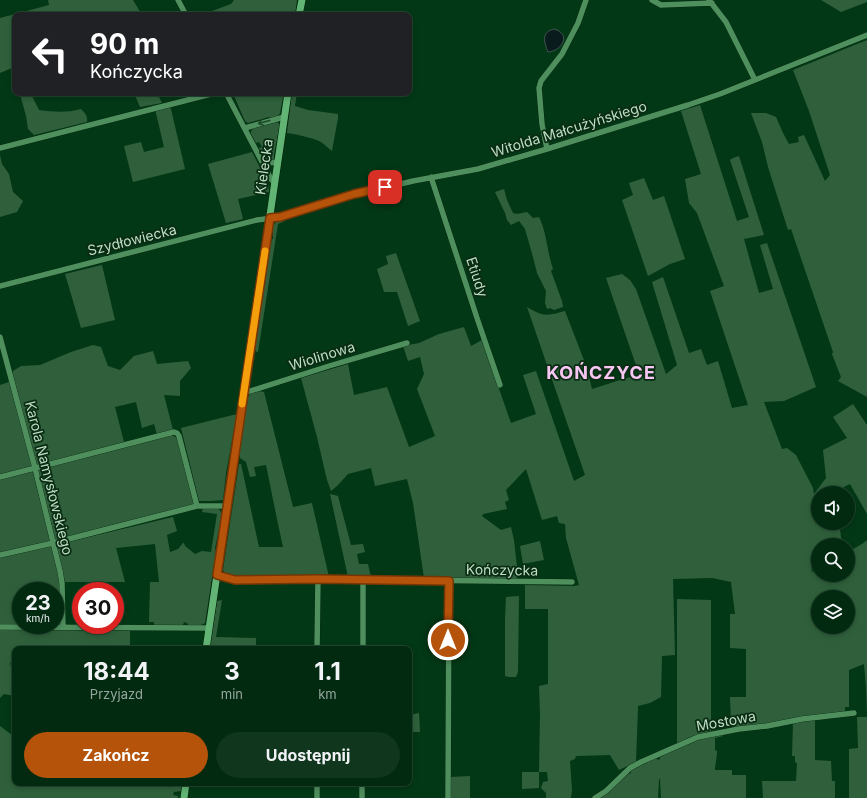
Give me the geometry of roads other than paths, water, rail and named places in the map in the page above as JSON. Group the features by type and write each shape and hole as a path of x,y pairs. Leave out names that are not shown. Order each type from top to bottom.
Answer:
{"main road":[{"path":"300,12 302,0"},
{"name":"Kielecka","path":"206,646 288,96"},
{"path":"184,798 186,786"}],"street":[{"path":"178,0 184,12"},
{"path":"547,149 542,124 539,88 541,81 562,54 578,23 586,0"},
{"path":"652,0 660,5 711,1 726,22 755,80"},
{"name":"Witolda Małcużyńskiego","path":"270,218 280,217 354,194 432,177 478,169 547,149 720,94 867,36"},
{"path":"0,148 203,96"},
{"path":"228,96 274,183"},
{"path":"245,128 284,117"},
{"path":"262,161 269,163 278,162"},
{"name":"Etiudy","path":"432,177 500,385"},
{"name":"Szydłowiecka","path":"0,286 257,220 270,218"},
{"name":"Karola Namysłowskiego","path":"0,337 35,468 62,582"},
{"name":"Wiolinowa","path":"244,393 407,342"},
{"path":"0,477 174,432 179,436 197,506"},
{"path":"0,555 197,506 227,506"},
{"name":"Kończycka","path":"217,575 235,580 318,579 572,582"},
{"path":"317,646 318,579"},
{"path":"363,580 363,646"},
{"path":"448,798 449,581"},
{"path":"0,627 12,627"},
{"path":"64,627 209,628"},
{"name":"Mostowa","path":"595,798 606,791 630,768 698,737 739,729 764,727 802,719 854,713"},
{"path":"317,786 317,798"},
{"path":"362,786 362,798"}],"district":[{"name":"KOŃCZYCE","path":"601,373"}]}
